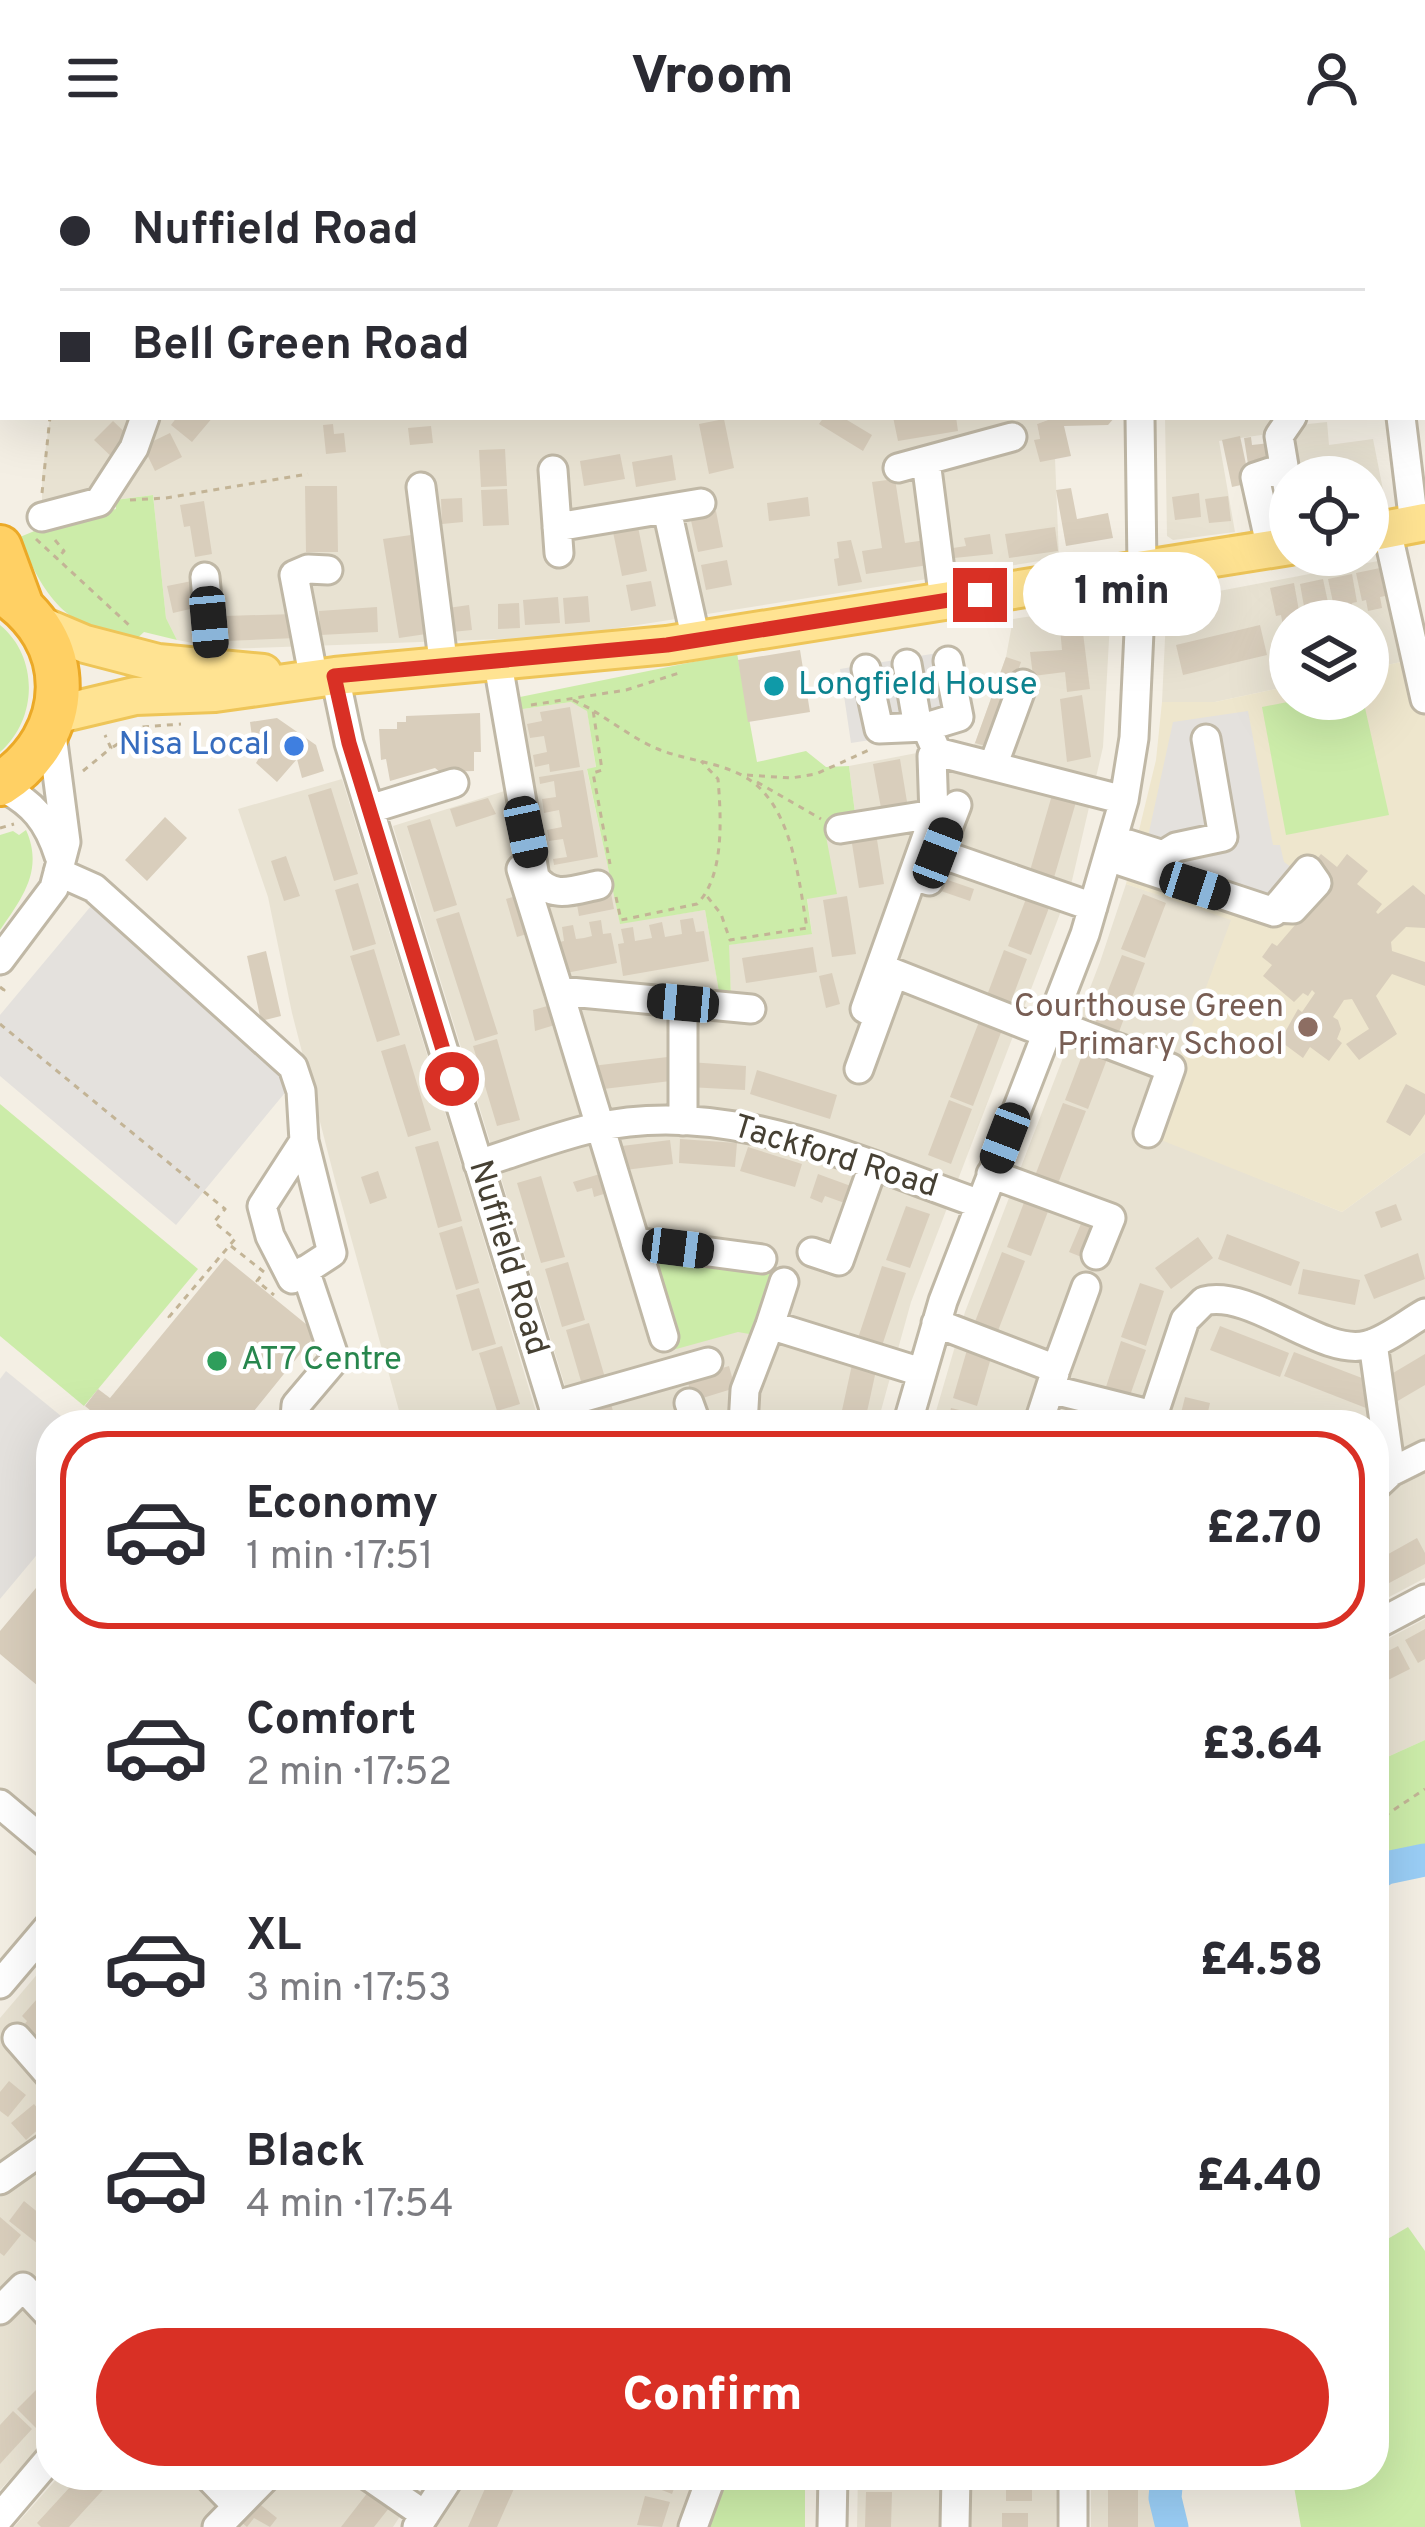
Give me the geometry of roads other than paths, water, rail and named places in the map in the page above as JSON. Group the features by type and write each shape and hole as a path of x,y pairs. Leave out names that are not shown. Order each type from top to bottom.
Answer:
{"highway":[{"path":"0,785 24,769 53,721 56,668 20,607 23,531"}],"main road":[{"path":"53,721 109,699 215,693 696,640 1269,550"},
{"path":"20,607 85,644 158,662 324,678"}],"street":[{"path":"23,531 99,502 134,448 144,420"},
{"path":"911,1410 936,1323 1093,907 1124,800 1134,738 1142,568 1140,420"},
{"path":"1282,456 1279,436 1290,420"},
{"path":"1401,420 1398,527 1425,699"},
{"path":"898,468 1012,437"},
{"path":"926,461 944,601"},
{"path":"553,470 558,540 701,503"},
{"path":"1269,472 1255,477 1269,515"},
{"path":"421,487 444,668"},
{"path":"667,510 696,640"},
{"name":"Nuffield Road","path":"328,570 308,569 294,575 554,1410"},
{"path":"205,577 213,667"},
{"path":"927,735 959,717 948,661"},
{"path":"498,664 536,878 560,893 607,877"},
{"path":"907,664 946,809 924,895"},
{"path":"866,669 879,729 927,735 993,766 1124,800"},
{"path":"993,766 1023,684"},
{"path":"0,960 44,906 66,842 53,721"},
{"path":"1110,848 1163,855 1176,847 1223,837 1206,739"},
{"path":"370,809 454,783"},
{"path":"0,785 36,808 52,832 59,866 94,888 293,1067 301,1091 304,1142 332,1253 292,1279 270,1236 262,1206 304,1142"},
{"path":"502,808 664,1337"},
{"path":"840,830 946,809"},
{"path":"865,1009 946,809"},
{"path":"1110,848 1274,912 1276,908"},
{"path":"938,853 1093,907"},
{"path":"859,1069 894,973 1171,1068 1148,1132"},
{"path":"560,991 751,1009"},
{"path":"683,1003 683,1121"},
{"name":"Tackford Road","path":"478,1164 600,1127 655,1120 724,1122 789,1137 980,1204"},
{"path":"812,1252 839,1262 872,1166"},
{"path":"992,1174 1111,1218 1096,1256"},
{"path":"635,1242 763,1259"},
{"path":"296,1410 335,1358 305,1270"},
{"path":"744,1410 745,1390 784,1282"},
{"path":"1043,1410 1086,1287"},
{"path":"1155,1410 1186,1320 1204,1301 1229,1300 1342,1345 1373,1342 1425,1313"},
{"path":"936,1323 1128,1410"},
{"path":"770,1325 921,1372"},
{"path":"1373,1342 1377,1410"},
{"path":"570,1410 708,1362"},
{"path":"1389,1472 1425,1455"},
{"path":"1389,1617 1425,1599"},
{"path":"0,1803 36,1813"},
{"path":"0,1803 36,1834"},
{"path":"0,1984 36,1942"},
{"path":"17,2038 36,2060"},
{"path":"0,2180 36,2155"},
{"path":"0,2310 23,2288 36,2301"},
{"path":"0,2517 36,2475"},
{"path":"222,2490 236,2505"},
{"path":"217,2527 252,2490"},
{"path":"385,2490 421,2521 441,2490"},
{"path":"693,2527 707,2490"},
{"path":"832,2527 833,2490"},
{"path":"955,2527 956,2490"},
{"path":"1073,2490 1073,2527"}],"waterway":[{"path":"1389,1867 1425,1860"},
{"path":"1166,2490 1172,2527"}],"place":[{"name":"Longfield House","path":"774,686"},
{"name":"Nisa Local","path":"294,746"},
{"name":"Courthouse Green Primary School","path":"1308,1027"},
{"name":"AT7 Centre","path":"217,1361"}]}
